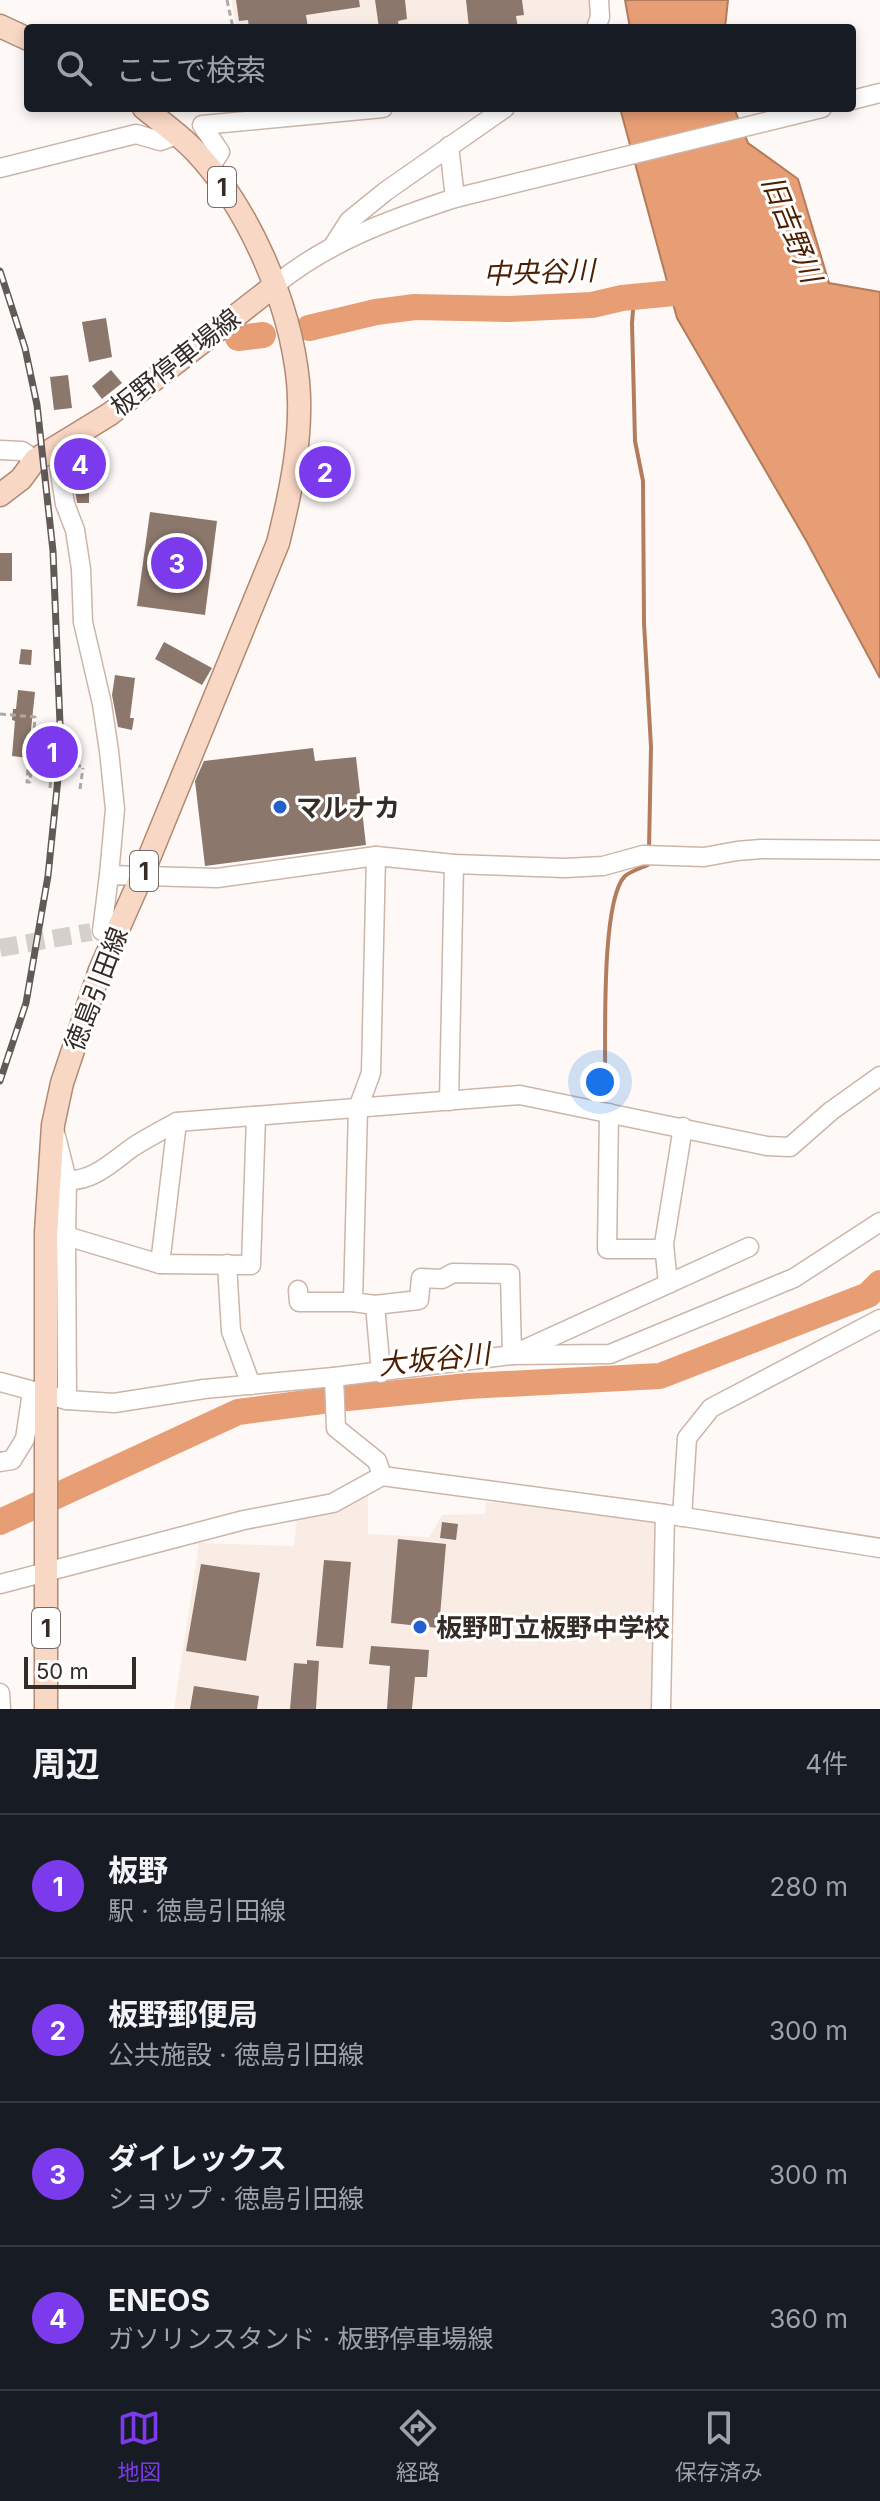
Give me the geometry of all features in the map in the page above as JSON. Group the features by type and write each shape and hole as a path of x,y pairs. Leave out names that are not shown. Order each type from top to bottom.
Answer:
{"main road":[{"path":"0,26 24,37"},
{"name":"徳島引田線","path":"46,1709 49,1396 46,1232 53,1125 62,1083 100,970 278,543 298,438 298,382 291,343 257,242 228,195 195,152 149,112"},
{"name":"板野停車場線","path":"0,495 21,479 35,460 110,414 274,286"}],"street":[{"path":"597,24 599,0"},
{"path":"856,99 880,93"},
{"path":"209,169 220,152 202,125 340,112"},
{"path":"333,246 349,221 499,112"},
{"path":"274,286 298,265 333,246 455,198 806,112"},
{"path":"0,168 136,134 160,141 177,135"},
{"path":"449,146 455,198"},
{"path":"56,448 65,504 75,530 81,569 83,622 102,704 115,809 109,875 97,931 100,970"},
{"path":"0,450 22,451 35,460"},
{"path":"109,875 217,878 376,856 454,864 565,868 603,866 648,855 704,857 761,849 880,850"},
{"path":"353,1302 358,1108 371,1073 376,856"},
{"path":"449,1101 454,864"},
{"path":"67,1180 98,1173 135,1146 177,1122 520,1095 767,1146 790,1147 831,1111 880,1076"},
{"path":"609,1113 607,1249 664,1249"},
{"path":"66,1236 160,1264 251,1265 256,1116"},
{"path":"160,1264 177,1122"},
{"path":"0,1462 12,1460 49,1396 66,1236 67,1180 53,1125"},
{"path":"668,1284 664,1249 683,1127"},
{"path":"0,1382 49,1396 114,1403 251,1385 334,1381 512,1355 610,1354 794,1278 880,1222"},
{"path":"512,1355 749,1247"},
{"path":"227,1264 231,1331 251,1385"},
{"path":"298,1290 299,1302 375,1305 419,1300 421,1278 442,1279 453,1273 510,1274 512,1355"},
{"path":"375,1305 381,1373"},
{"path":"661,1709 674,1516 687,1438 711,1408 880,1319"},
{"path":"334,1381 336,1428 377,1461 382,1476"},
{"path":"0,1584 244,1520 333,1503 382,1476 880,1548"},
{"path":"0,1693 1,1709"}],"path":[{"path":"227,0 232,24"},
{"path":"0,714 35,717 31,768 30,782 27,782 28,764 52,766 83,766 80,789"},
{"path":"50,788 52,766"}],"shaded area":[{"path":"231,0 594,0 589,24 236,24"},
{"name":"板野町立板野中学校","path":"368,1494 368,1534 429,1537 442,1515 485,1514 486,1502 657,1521 653,1709 174,1709 199,1543 294,1546 297,1516 341,1505"}],"water":[{"path":"625,0 728,0 725,24 629,24"},
{"name":"旧吉野川","path":"621,112 736,112 748,143 798,179 829,283 880,292 880,678 807,542 677,318"}],"building":[{"path":"236,0 359,0 360,7 306,15 307,24 248,24 248,20 239,21"},
{"path":"375,0 405,0 407,19 398,21 398,24 378,24"},
{"path":"466,0 522,0 524,15 516,16 517,24 469,24"},
{"path":"106,318 112,357 89,362 82,322"},
{"path":"111,370 122,383 102,399 92,386"},
{"path":"68,375 72,408 54,410 50,377"},
{"path":"89,470 89,503 77,503 72,471"},
{"path":"150,512 217,521 205,615 137,606"},
{"path":"0,553 12,553 12,581 0,581"},
{"path":"164,642 212,668 202,685 155,659"},
{"path":"21,649 32,650 31,665 19,664"},
{"path":"115,675 135,678 130,718 134,718 132,730 118,727 112,695"},
{"path":"18,690 35,692 28,758 12,756 13,709 16,709"},
{"name":"マルナカ","path":"313,748 315,761 356,757 366,845 205,866 195,781 204,761"},
{"path":"442,1522 458,1524 456,1540 440,1538"},
{"path":"398,1539 446,1544 439,1628 391,1623"},
{"path":"324,1560 351,1562 343,1648 316,1646"},
{"path":"201,1564 260,1573 246,1661 186,1651"},
{"path":"371,1646 429,1650 427,1677 415,1677 412,1709 387,1709 390,1666 369,1664"},
{"path":"307,1660 319,1661 316,1709 290,1709 294,1663 307,1664"},
{"path":"194,1686 259,1696 257,1709 190,1709"}],"waterway":[{"name":"中央谷川","path":"309,328 376,312 415,307 509,309 592,305 622,298 705,290"},
{"path":"634,297 635,441 643,481 644,623 651,747 649,849"},
{"name":"中央谷川","path":"238,338 263,335"},
{"path":"598,1096 605,1088 606,976 611,914 625,876 648,865 648,862"},
{"name":"大坂谷川","path":"0,1522 238,1412 468,1386 660,1376 868,1295 880,1283"}],"tunnel":[{"path":"0,948 91,932"}],"railway":[{"path":"0,271 25,348 37,405 53,551 61,749 48,876 26,1003 0,1081"}],"place":[{"name":"ENEOS","path":"80,464"},
{"name":"板野郵便局","path":"325,472"},
{"name":"ダイレックス","path":"177,563"},
{"name":"板野","path":"52,752"},
{"name":"マルナカ","path":"280,807"},
{"name":"板野町立板野中学校","path":"420,1627"}]}
